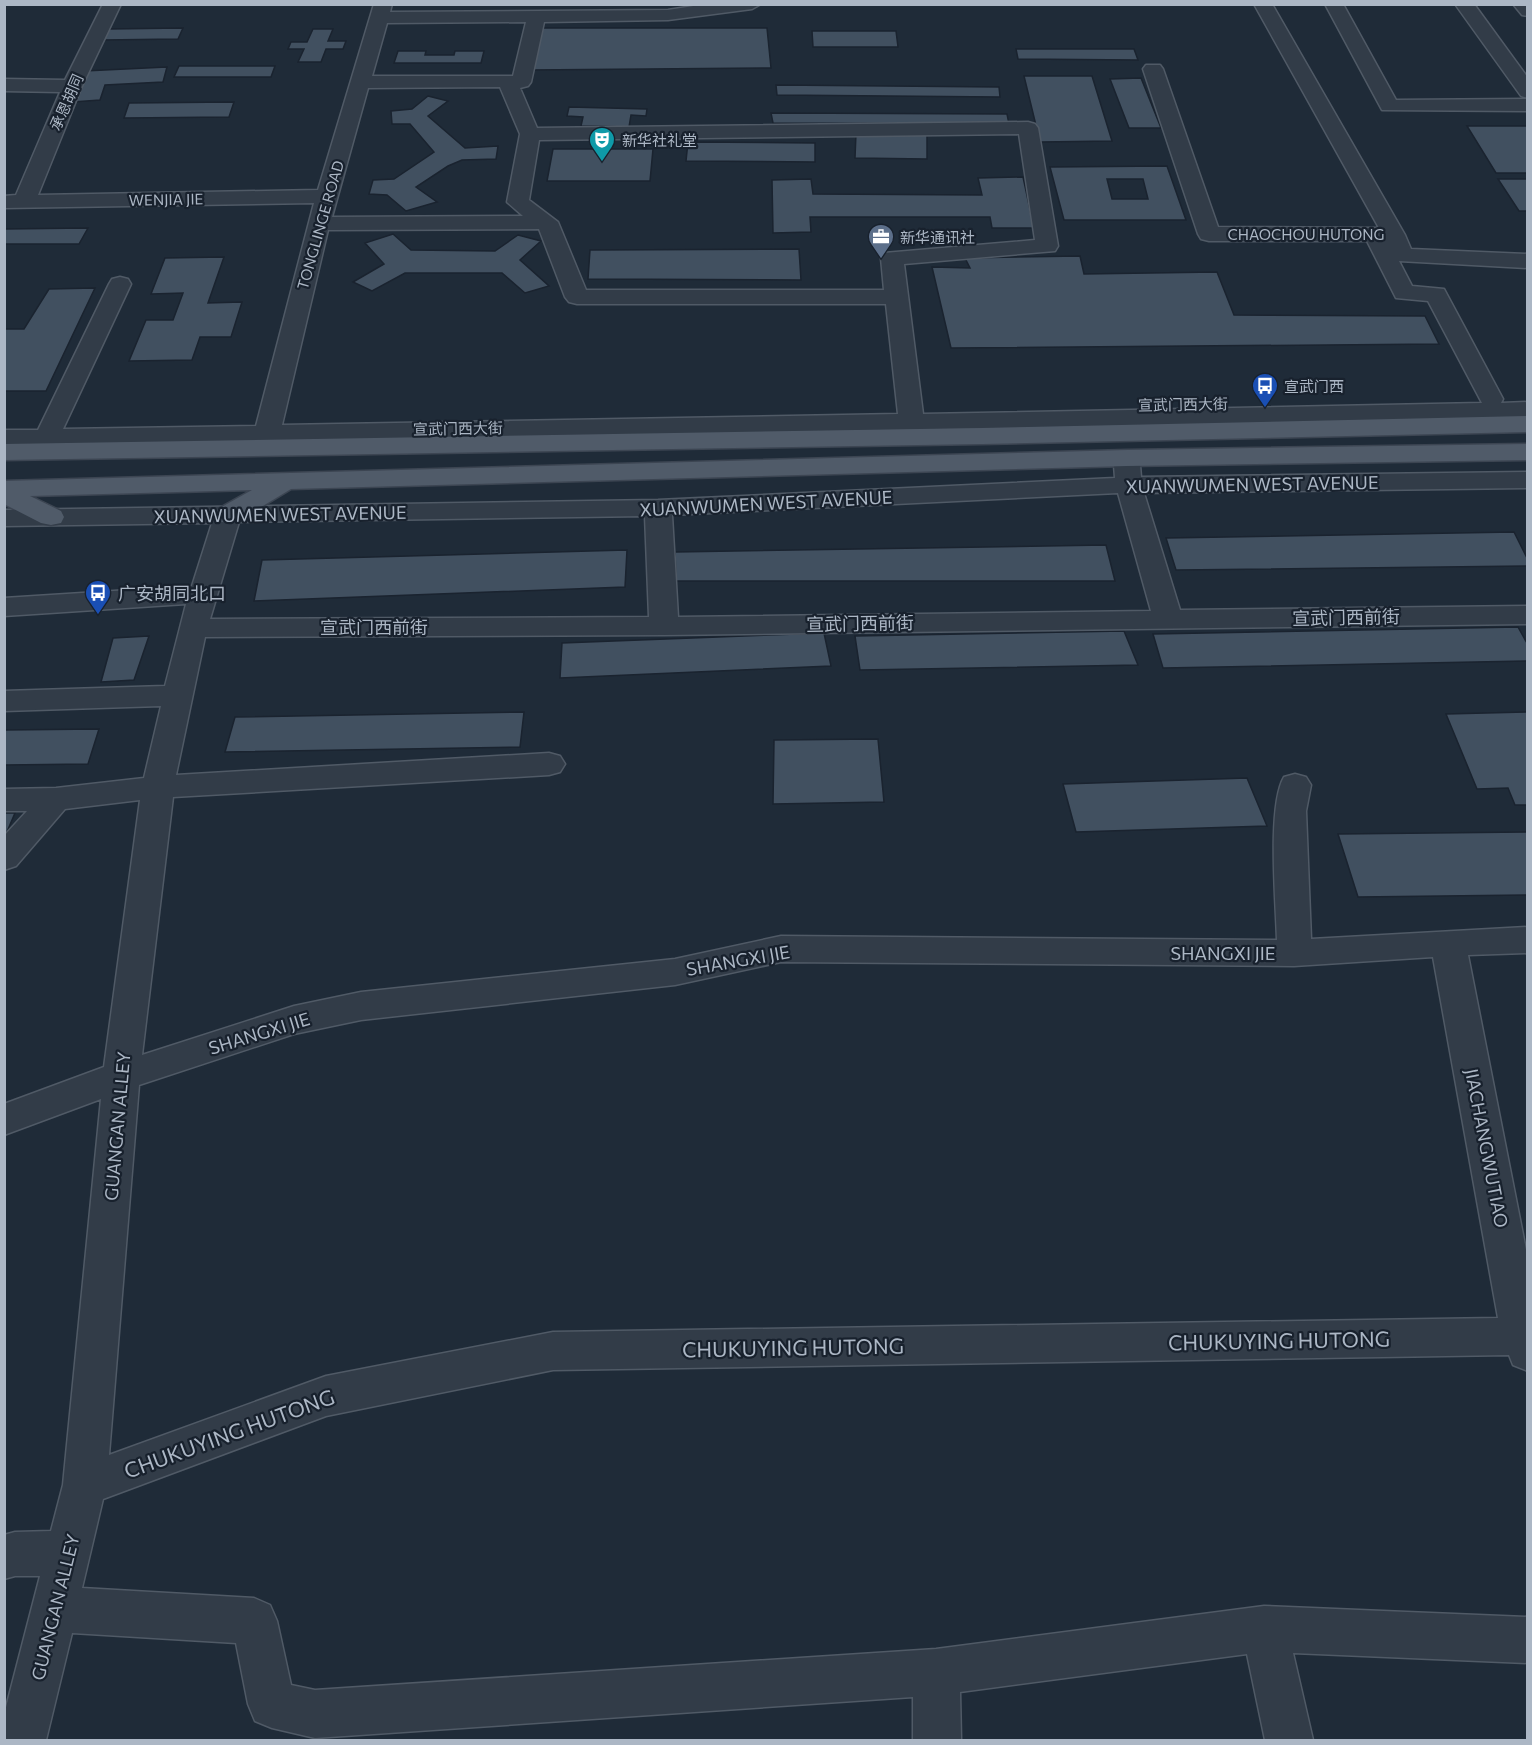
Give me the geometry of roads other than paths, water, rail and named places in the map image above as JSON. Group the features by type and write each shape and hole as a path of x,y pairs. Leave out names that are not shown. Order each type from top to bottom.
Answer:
{"main road":[{"path":"4,452 267,439 912,428 1527,424"},
{"name":"XUANWUMEN WEST AVENUE","path":"4,489 289,479 1127,458 1527,453"},
{"path":"228,515 289,479"},
{"path":"4,494 51,517"}],"street":[{"name":"承恩胡同","path":"14,202 112,4"},
{"path":"381,11 536,17 679,14 729,5 752,4"},
{"path":"1263,4 1384,235 1404,293 1436,294 1491,399"},
{"path":"1334,4 1389,106 1527,105"},
{"path":"1464,4 1527,92"},
{"path":"1522,4 1527,11"},
{"name":"TONGLINGE ROAD","path":"267,439 273,405 319,224 381,11"},
{"path":"362,82 521,82 536,17"},
{"name":"CHAOCHOU HUTONG","path":"1153,69 1209,234 1384,235 1402,255 1527,261"},
{"path":"507,81 530,134 518,202 547,222 577,297 897,297"},
{"path":"4,86 72,86"},
{"path":"530,134 1028,128 1047,246 892,258 912,428"},
{"name":"WENJIA JIE","path":"14,202 328,196"},
{"path":"319,224 547,222"},
{"path":"47,437 120,284"},
{"name":"宣武门西大街","path":"912,428 996,408 1491,399 1527,396"},
{"name":"宣武门西大街","path":"912,428 1527,410"},
{"path":"4,438 267,439"},
{"path":"1127,458 1129,485 1168,619"},
{"name":"XUANWUMEN WEST AVENUE","path":"4,518 658,508 1129,485 1527,480"},
{"path":"658,508 664,626"},
{"name":"GUANGAN ALLEY","path":"22,1740 85,1485 121,1076 158,787 193,628 228,515"},
{"path":"4,607 204,594"},
{"name":"宣武门西前街","path":"193,628 664,626 1527,615"},
{"path":"4,701 178,696"},
{"path":"4,800 56,799 158,787 549,764"},
{"path":"1294,953 1290,811 1295,785"},
{"path":"4,858 56,799"},
{"name":"SHANGXI JIE","path":"4,1120 121,1076 294,1020 362,1006 675,972 781,949 1090,954 1294,953 1527,940"},
{"name":"JIACHANGWUTIAO","path":"1448,943 1525,1344"},
{"name":"CHUKUYING HUTONG","path":"85,1485 326,1396 553,1351 1525,1344"},
{"path":"4,1557 15,1554 69,1553"},
{"path":"56,1609 254,1621 272,1704 314,1727 936,1672 1264,1629 1527,1640"},
{"path":"1264,1629 1289,1740"},
{"path":"936,1672 937,1740"}],"place":[{"name":"新华社礼堂","path":"602,163"},
{"name":"新华通讯社","path":"881,260"},
{"name":"宣武门西","path":"1265,409"},
{"name":"广安胡同北口","path":"98,616"}]}
